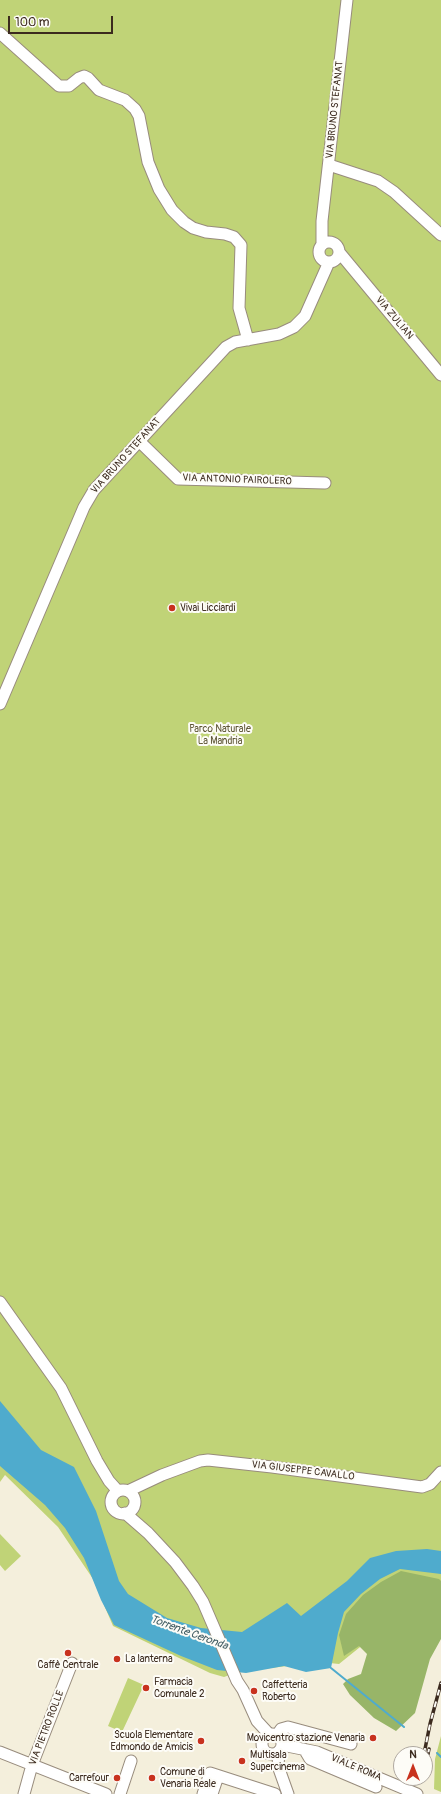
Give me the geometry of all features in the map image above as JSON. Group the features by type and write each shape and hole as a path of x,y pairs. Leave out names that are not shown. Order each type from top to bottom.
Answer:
{"street":[{"name":"VIA BRUNO STEFANAT","path":"0,704 84,507 94,490 226,347 235,342 279,334 294,327 305,316 331,258 319,254 320,249 327,243 322,220 347,0"},
{"path":"0,32 59,86 69,86 84,76 88,78 99,90 125,100 135,109 139,116 148,162 159,189 172,210 184,222 193,228 234,237 241,245 239,308 248,340"},
{"path":"329,165 378,181 394,192 441,235"},
{"path":"327,243 336,244 331,258"},
{"name":"VIA ZULIAN","path":"331,258 348,262 441,374"},
{"name":"VIA ANTONIO PAIROLERO","path":"139,441 178,478 325,483"},
{"path":"0,1302 61,1388 97,1460 110,1482 125,1500 148,1533 175,1562 193,1586 211,1619 236,1679 243,1690 256,1721 274,1742 278,1766 288,1794"},
{"path":"0,1313 55,1392 91,1464 125,1500"},
{"name":"VIA GIUSEPPE CAVALLO","path":"125,1500 162,1475 200,1461 208,1460 422,1486 430,1484 441,1472"},
{"name":"VIA PIETRO ROLLE","path":"24,1794 32,1764 72,1663"},
{"name":"VIALE ROMA","path":"274,1742 281,1729 288,1727 351,1744"},
{"path":"274,1742 269,1761 281,1794"},
{"name":"VIALE ROMA","path":"274,1742 317,1752"},
{"name":"VIALE ROMA","path":"274,1742 300,1742 317,1752 417,1794"},
{"name":"VIALE ROMA","path":"304,1749 310,1759 376,1787"},
{"path":"0,1752 106,1794"},
{"path":"120,1794 131,1761"},
{"path":"203,1794 210,1773 275,1794"},
{"path":"212,1794 218,1776"}],"green space":[{"name":"Parco Naturale La Mandria","path":"0,0 441,0 441,1603 375,1635 339,1664 320,1662 238,1672 224,1677 210,1673 113,1626 93,1579 58,1527 5,1475 0,1482"},
{"path":"0,1534 21,1556 5,1571 0,1565"},
{"path":"401,1571 439,1579 441,1581 441,1639 430,1659 415,1713 396,1731 374,1718 350,1695 343,1684 348,1679 361,1674 367,1654 359,1646 344,1656 339,1635 346,1614 363,1595 381,1582"},
{"path":"128,1678 144,1685 122,1732 108,1726"},
{"path":"441,1736 441,1792 434,1789 435,1759"}],"water":[{"name":"Torrente Ceronda","path":"0,1401 41,1450 74,1467 96,1511 119,1581 128,1594 167,1618 201,1628 242,1632 287,1603 301,1616 347,1581 370,1558 396,1551 427,1549 441,1551 441,1574 400,1569 380,1579 361,1594 344,1612 331,1668 306,1672 284,1666 246,1673 217,1670 181,1656 114,1625 101,1600 84,1558 65,1528 45,1505 0,1466"}],"waterway":[{"path":"331,1668 404,1727"},
{"path":"437,1753 441,1757"}],"railway":[{"path":"426,1746 441,1683"}],"place":[{"name":"Vivai Licciardi","path":"172,608"},
{"name":"Caffè Centrale","path":"68,1653"},
{"name":"La lanterna","path":"117,1659"},
{"name":"Farmacia Comunale 2","path":"146,1688"},
{"name":"Caffetteria Roberto","path":"254,1691"},
{"name":"Movicentro stazione Venaria","path":"373,1738"},
{"name":"Scuola Elementare Edmondo de Amicis","path":"201,1741"},
{"name":"Multisala Supercinema","path":"242,1761"},
{"name":"Carrefour","path":"117,1778"},
{"name":"Comune di Venaria Reale","path":"152,1778"}]}
